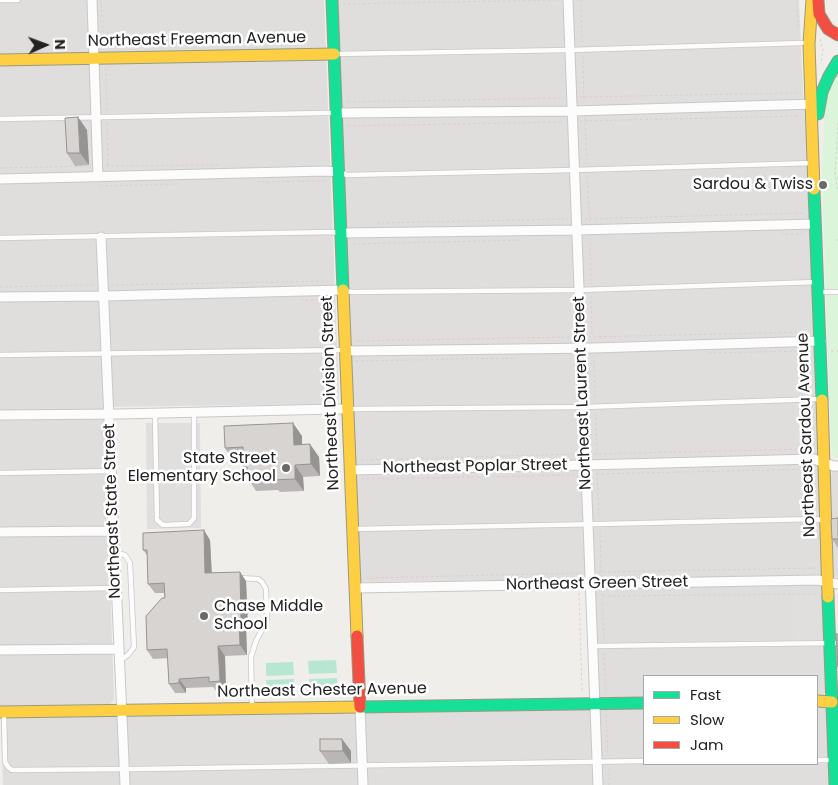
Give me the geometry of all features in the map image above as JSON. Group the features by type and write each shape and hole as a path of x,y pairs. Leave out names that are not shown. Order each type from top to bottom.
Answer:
{"street":[{"path":"92,0 99,58 96,117 98,177"},
{"name":"Northeast Laurent Street","path":"568,0 590,584 593,646 600,704 597,762 598,785"},
{"path":"801,0 802,43 815,104"},
{"path":"811,84 809,44 812,0"},
{"path":"818,0 819,14 828,29 838,34"},
{"name":"Northeast Division Street","path":"332,2 341,233 344,290 350,346 348,409 363,785"},
{"name":"Northeast Freeman Avenue","path":"0,60 334,54"},
{"path":"815,104 838,61"},
{"path":"337,114 572,111 815,104"},
{"name":"Northeast Sardou Avenue","path":"815,104 814,162 818,287 815,342 822,399 824,449 817,464 828,522 834,643 835,785"},
{"path":"0,178 339,172"},
{"path":"341,233 590,230 816,224"},
{"name":"Northeast State Street","path":"101,237 125,785"},
{"path":"0,297 344,290"},
{"path":"350,346 354,351 594,348 815,342"},
{"path":"0,415 109,414 155,417 194,412 348,409"},
{"name":"Northeast Poplar Street","path":"351,470 597,465 817,464 838,466"},
{"path":"0,532 114,532"},
{"name":"Northeast Green Street","path":"356,588 818,580 831,587"},
{"path":"0,650 119,649"},
{"path":"818,701 835,702"},
{"name":"Northeast Chester Avenue","path":"2,712 643,703"}],"lane":[{"path":"0,0 18,0"},
{"path":"334,54 583,50 802,43"},
{"path":"0,119 324,112 337,114"},
{"path":"339,172 347,175 587,170 814,162"},
{"path":"0,238 341,233"},
{"path":"344,290 362,292 818,287 838,292"},
{"path":"0,355 106,354 350,346"},
{"path":"348,409 595,407 822,399"},
{"path":"155,417 158,520 163,525 189,524 194,518 194,412"},
{"path":"0,473 111,471"},
{"path":"353,529 816,519 828,522"},
{"path":"115,553 125,555 130,563 134,647 120,661"},
{"path":"236,578 258,579 266,589 267,618 251,657 252,708"},
{"path":"0,590 116,588"},
{"path":"593,646 834,643"},
{"path":"2,712 5,762 12,770 643,762"},
{"path":"818,760 836,760"}],"path":[{"path":"101,0 99,58 107,117 109,176"},
{"path":"332,2 559,0"},
{"path":"575,0 588,0"},
{"path":"581,0 604,645 600,704 609,762 609,785"},
{"path":"820,37 823,44 821,64"},
{"path":"344,102 800,93"},
{"path":"337,126 801,116"},
{"path":"838,122 835,174 838,191"},
{"path":"0,168 227,164"},
{"path":"350,244 524,240"},
{"path":"0,286 330,281"},
{"path":"350,346 592,336 810,332 815,342"},
{"path":"358,460 813,449 817,464"},
{"path":"602,596 831,587"}],"shaded area":[{"path":"0,0 324,0 339,397 337,401 327,404 104,407 114,698 110,704 0,706"},
{"path":"335,0 799,0 810,194 826,692 818,697 818,675 643,675 643,698 601,698 599,694 594,579 361,582"},
{"path":"146,423 200,423 201,528 147,529"},
{"path":"835,470 838,470 838,578 834,576 830,478"},
{"path":"793,595 818,595 820,641 794,641"},
{"path":"818,705 822,705 827,709 830,785 3,785 1,717 643,707 643,765 818,765"}],"green space":[{"path":"838,72 838,459 833,455 831,446 822,175 825,104 831,84"},
{"path":"336,660 337,673 309,674 308,661"},
{"path":"293,662 294,675 266,676 266,663"},
{"path":"337,678 338,691 310,692 309,679"},
{"path":"294,679 295,692 267,693 266,680"}],"building":[{"path":"78,117 80,153 67,153 65,118"},
{"name":"State Street Elementary School","path":"293,423 294,445 310,444 311,464 295,465 295,479 271,480 271,477 248,478 247,467 244,467 243,447 225,448 224,426"},
{"path":"838,518 838,539 832,539 831,519"},
{"name":"Chase Middle School","path":"204,530 205,573 240,572 240,645 218,646 220,681 209,682 209,677 179,679 179,683 169,684 167,649 147,650 146,616 162,598 165,598 164,583 148,584 147,550 143,550 143,533"},
{"path":"836,634 838,634 838,667"},
{"path":"320,739 342,739 343,751 320,751"}],"traffic: fast":[{"path":"332,0 343,290"},
{"path":"818,114 822,92 838,61"},
{"path":"814,189 822,400"},
{"path":"828,597 835,785"},
{"path":"360,707 643,703"}],"traffic: slow":[{"path":"812,0 809,44 814,189"},
{"path":"0,60 334,54"},
{"path":"343,290 357,636"},
{"path":"822,400 828,597"},
{"path":"818,701 832,702"},
{"path":"0,712 360,707"}],"traffic: jam":[{"path":"818,0 819,14 828,29 838,35"},
{"path":"357,636 360,707"}],"place":[{"name":"Sardou & Twiss","path":"823,185"},
{"name":"State Street Elementary School","path":"286,468"},
{"name":"Chase Middle School","path":"204,616"}]}
